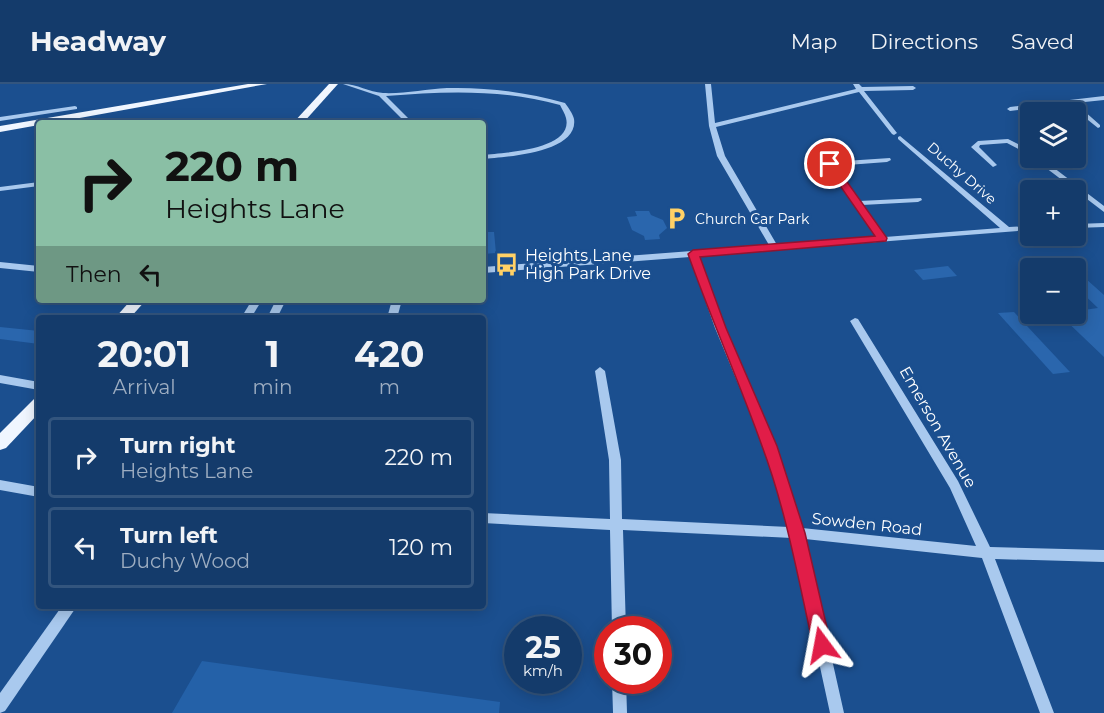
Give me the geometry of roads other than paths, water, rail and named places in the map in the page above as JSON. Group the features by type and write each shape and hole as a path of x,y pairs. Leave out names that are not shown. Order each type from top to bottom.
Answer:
{"main road":[{"path":"50,120 263,84"},
{"path":"301,120 334,84"},
{"path":"0,129 36,122"},
{"path":"125,315 136,303"},
{"path":"0,443 36,406"}],"street":[{"path":"346,84 381,95 443,91 516,93 563,104 568,112 571,121 570,131 558,143 540,149 486,157"},
{"path":"708,84 712,126 721,156 774,247"},
{"path":"712,126 858,88 913,88"},
{"name":"Duchy Drive","path":"858,88 897,136 1006,229"},
{"path":"381,95 407,120"},
{"path":"1069,102 1104,98"},
{"path":"1010,109 1020,108"},
{"path":"0,119 72,116"},
{"path":"1086,116 1098,126"},
{"path":"993,165 975,147 978,143 1008,141 1020,148"},
{"path":"815,165 887,160"},
{"path":"830,164 882,238"},
{"path":"1050,168 1104,210"},
{"path":"0,189 36,184"},
{"path":"857,203 918,200"},
{"path":"1086,226 1104,225"},
{"path":"486,270 1020,228"},
{"path":"693,254 720,328 770,446 797,533 837,713"},
{"path":"0,265 36,269"},
{"name":"Emerson Avenue","path":"855,321 954,485 986,553 1047,713"},
{"path":"600,371 615,460 619,616"},
{"path":"0,380 36,386"},
{"path":"0,485 36,491"},
{"name":"Sowden Road","path":"486,518 797,533 986,553 1104,556"},
{"path":"0,706 68,609"},
{"path":"620,694 620,713"}],"place":[{"name":"Church Car Park","path":"677,219"},
{"name":"Heights Lane High Park Drive","path":"507,264"}]}
